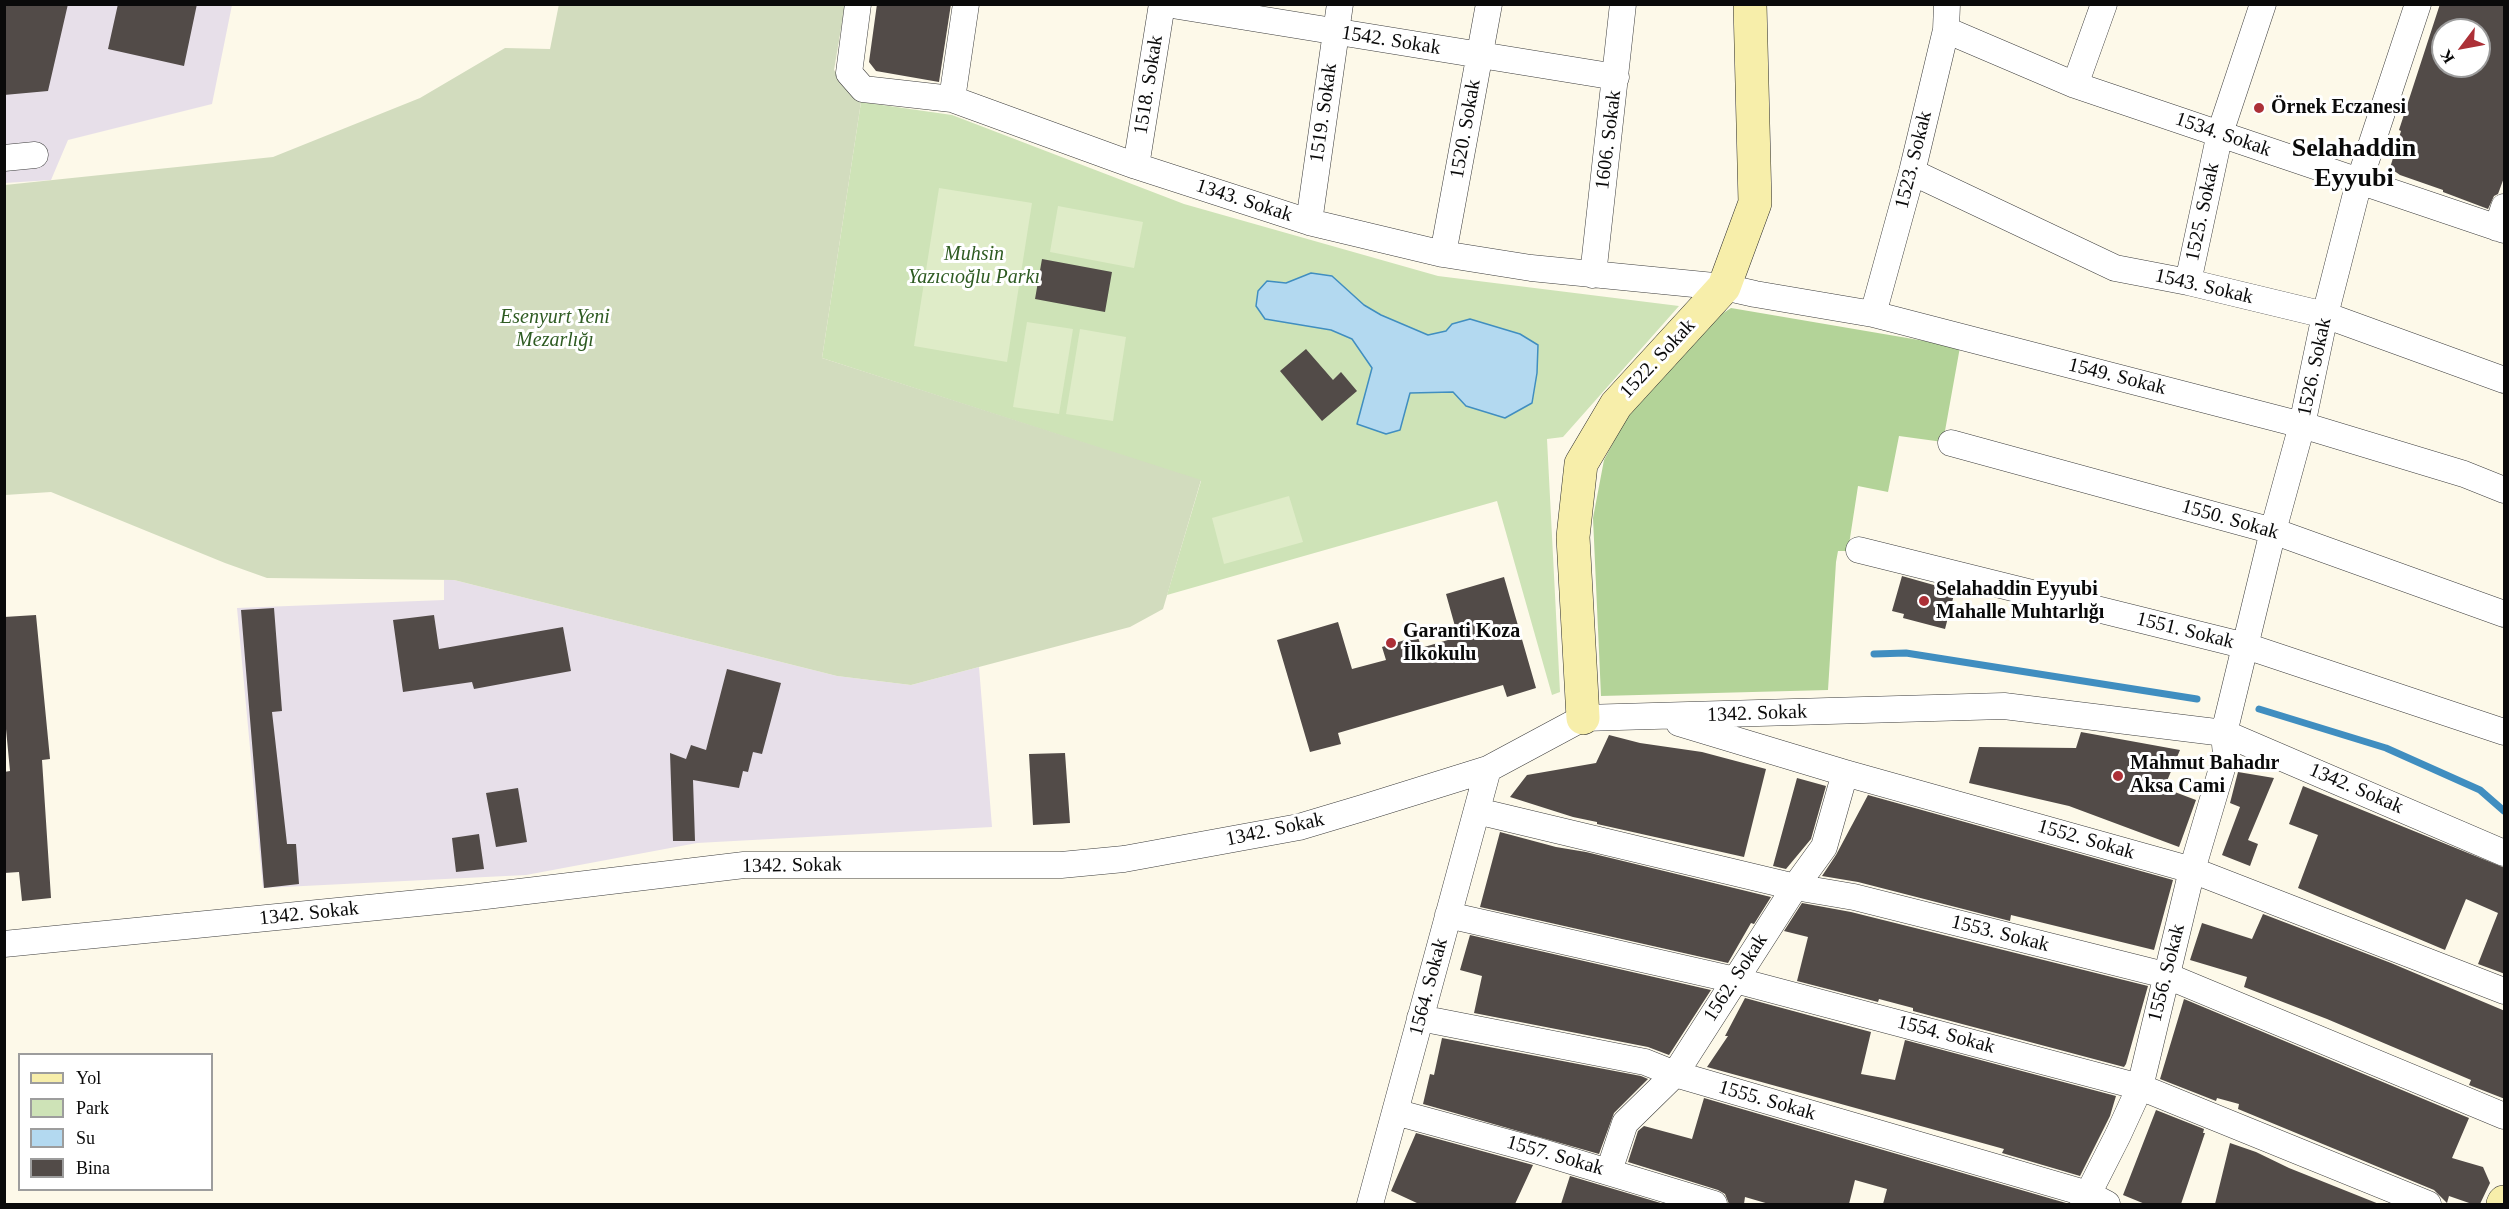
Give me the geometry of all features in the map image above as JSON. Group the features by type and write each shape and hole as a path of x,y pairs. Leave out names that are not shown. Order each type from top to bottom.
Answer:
{"street":[{"name":"1343. Sokak","path":"858,4 849,73 863,89 952,99 1136,166 1309,222 1443,254 1593,274 1724,287"},
{"path":"952,99 966,4"},
{"name":"1542. Sokak","path":"1164,4 1616,77"},
{"name":"1518. Sokak","path":"1136,166 1164,4"},
{"name":"1519. Sokak","path":"1309,222 1340,4"},
{"name":"1520. Sokak","path":"1443,254 1489,4"},
{"name":"1606. Sokak","path":"1593,274 1623,4"},
{"name":"1522. Sokak","path":"1583,718 1574,537 1581,464 1616,405 1724,287 1755,203 1750,4"},
{"name":"1523. Sokak","path":"1873,315 1912,172 1946,30 1947,4"},
{"path":"2075,85 2104,4"},
{"name":"1525. Sokak","path":"2188,282 2220,133 2263,4"},
{"name":"1526. Sokak","path":"2224,733 2273,531 2302,425 2325,315 2359,182 2418,4"},
{"name":"1534. Sokak","path":"1946,30 2075,85 2359,182 2502,222"},
{"path":"4,158 34,155"},
{"name":"1543. Sokak","path":"1912,172 2115,268 2188,282 2325,315 2505,380"},
{"name":"1549. Sokak","path":"1724,287 1873,315 2302,425 2464,474 2505,490"},
{"name":"1550. Sokak","path":"1951,443 2273,531 2505,614"},
{"name":"1551. Sokak","path":"1859,550 2246,646 2505,732"},
{"name":"1342. Sokak","path":"4,944 469,898 744,865 1061,865 1124,859 1299,827 1488,769 1583,718 2004,706 2224,733 2505,853"},
{"name":"1552. Sokak","path":"1659,717 1845,773 2192,870 2505,991"},
{"name":"1556. Sokak","path":"2093,1201 2114,1144 2140,1087 2192,870 2226,756 2224,733"},
{"name":"1564. Sokak","path":"1370,1204 1488,769"},
{"name":"1562. Sokak","path":"1610,1171 1625,1123 1676,1074 1795,886 1824,847 1845,773"},
{"name":"1553. Sokak","path":"1477,811 1795,886 1854,897 2165,975 2505,1116"},
{"name":"1554. Sokak","path":"1448,915 1735,980 2140,1087 2428,1204"},
{"name":"1555. Sokak","path":"1420,1018 1645,1062 1676,1074 2093,1201"},
{"name":"1557. Sokak","path":"1395,1112 1610,1171 1714,1204"}],"shaded area":[{"path":"5,5 232,5 212,104 68,140 51,180 5,183"},
{"path":"444,580 454,580 837,676 911,685 979,667 992,827 697,843 526,875 263,888 237,608 444,600"}],"green space":[{"name":"Esenyurt Yeni Mezarlığı","path":"559,4 845,5 834,70 861,102 822,358 1201,480 1163,609 1130,627 911,685 837,676 454,580 267,578 51,492 5,495 5,185 273,157 420,98 505,48 550,49"},
{"name":"Muhsin Yazıcıoğlu Parkı","path":"861,102 952,115 1184,204 1438,276 1679,306 1563,437 1547,439 1560,692 1552,695 1497,501 1167,595 1201,481 822,358"},
{"path":"939,188 1032,203 1007,362 914,346"},
{"path":"1058,206 1143,222 1134,268 1050,252"},
{"path":"1731,308 1960,347 1943,442 1899,436 1888,492 1858,486 1848,551 1838,551 1836,562 1828,690 1601,696 1593,518 1604,460 1629,413 1711,321"},
{"path":"1027,322 1073,329 1059,414 1013,407"},
{"path":"1080,329 1126,337 1113,421 1066,414"},
{"path":"1289,496 1303,542 1224,564 1212,518"}],"water":[{"path":"1311,273 1332,276 1364,305 1381,315 1428,335 1446,331 1452,324 1470,319 1520,334 1538,345 1537,373 1532,403 1505,418 1466,406 1453,392 1410,393 1400,430 1386,434 1357,424 1372,368 1352,339 1331,330 1265,319 1256,306 1258,291 1267,281 1286,283"}],"building":[{"path":"4,4 68,4 48,91 4,95"},
{"path":"118,4 197,4 184,66 108,49"},
{"path":"877,4 951,4 939,82 876,71 869,62"},
{"path":"2440,4 2505,4 2505,175 2498,194 2494,196 2488,209 2400,175 2390,168 2401,131 2399,130 2431,32 2431,78 2491,78 2491,18 2435,18"},
{"path":"1042,259 1112,272 1105,312 1035,299"},
{"path":"1306,349 1333,380 1341,372 1357,391 1322,421 1280,371"},
{"name":"Selahaddin Eyyubi Mahalle Muhtarlığı","path":"1902,576 1955,591 1945,629 1903,618 1904,614 1892,611"},
{"path":"1504,577 1536,688 1507,697 1503,685 1338,733 1341,744 1310,752 1277,640 1338,622 1352,669 1386,660 1382,647 1418,636 1421,648 1458,637 1446,594"},
{"path":"274,608 282,711 272,712 287,844 296,844 299,884 264,888 241,610"},
{"path":"36,615 50,759 42,760 51,898 22,901 19,872 4,873 4,772 10,771 4,708 4,617"},
{"path":"434,615 439,649 563,627 571,671 474,689 472,682 403,692 393,620"},
{"path":"727,669 781,683 762,754 753,752 748,772 743,771 739,788 693,780 695,841 673,841 670,753 686,759 691,745 706,750"},
{"path":"2081,732 2180,750 2164,788 2196,800 2179,847 2069,806 1969,783 1979,747 2076,748"},
{"path":"1609,735 1640,743 1702,752 1766,769 1744,857 1597,824 1597,822 1573,817 1510,797 1527,775 1596,763"},
{"path":"1065,753 1070,823 1033,825 1029,754"},
{"path":"2238,772 2274,778 2248,840 2258,844 2250,866 2222,855 2240,807 2230,803"},
{"path":"1797,778 1826,786 1811,839 1786,869 1773,866"},
{"path":"2303,786 2505,868 2505,974 2478,964 2498,913 2466,899 2445,950 2298,888 2318,835 2289,824"},
{"path":"518,788 527,842 496,847 486,793"},
{"path":"1868,795 2173,880 2154,950 2011,915 2010,921 1858,882 1822,876 1836,855"},
{"path":"1500,832 1771,897 1754,924 1751,923 1728,963 1480,907"},
{"path":"479,834 484,869 456,872 452,838"},
{"path":"1802,903 1851,912 2148,986 2126,1064 2124,1067 1913,1011 1913,1008 1879,999 1878,1002 1797,981 1808,937 1784,931"},
{"path":"2263,914 2391,963 2505,1011 2505,1099 2469,1085 2471,1080 2327,1019 2244,987 2247,977 2190,960 2202,923 2252,939"},
{"path":"1470,935 1711,990 1669,1055 1648,1047 1474,1013 1482,976 1460,970"},
{"path":"1745,998 1871,1032 1861,1074 1895,1080 1905,1040 2116,1096 2110,1116 2080,1176 2002,1153 2004,1149 1707,1067 1728,1036 1725,1036"},
{"path":"2184,999 2469,1118 2452,1158 2483,1167 2490,1183 2480,1204 2472,1204 2449,1196 2447,1203 2434,1190 2238,1109 2239,1104 2217,1098 2216,1101 2160,1079"},
{"path":"1442,1038 1648,1079 1614,1113 1599,1154 1423,1104 1430,1074 1434,1075"},
{"path":"1704,1098 2066,1203 1883,1204 1887,1189 1855,1180 1849,1204 1769,1204 1745,1197 1744,1204 1729,1204 1725,1194 1718,1190 1628,1162 1638,1131 1644,1126 1692,1139"},
{"path":"2156,1110 2204,1129 2203,1133 2205,1133 2181,1204 2145,1204 2123,1195"},
{"path":"1416,1133 1533,1165 1515,1204 1419,1204 1391,1191"},
{"path":"2230,1143 2256,1152 2289,1168 2379,1204 2215,1204"},
{"path":"1570,1176 1664,1204 1561,1204"}],"waterway":[{"path":"1874,654 1906,653 2197,699"},
{"path":"2259,709 2386,748 2480,790 2504,811"}],"place":[{"name":"Örnek Eczanesi","path":"2259,108"},
{"name":"Selahaddin Eyyubi Mahalle Muhtarlığı","path":"1924,601"},
{"name":"Garanti Koza İlkokulu","path":"1391,643"},
{"name":"Mahmut Bahadır Aksa Cami","path":"2118,776"}],"district":[{"name":"Selahaddin Eyyubi","path":"2354,164"}]}
